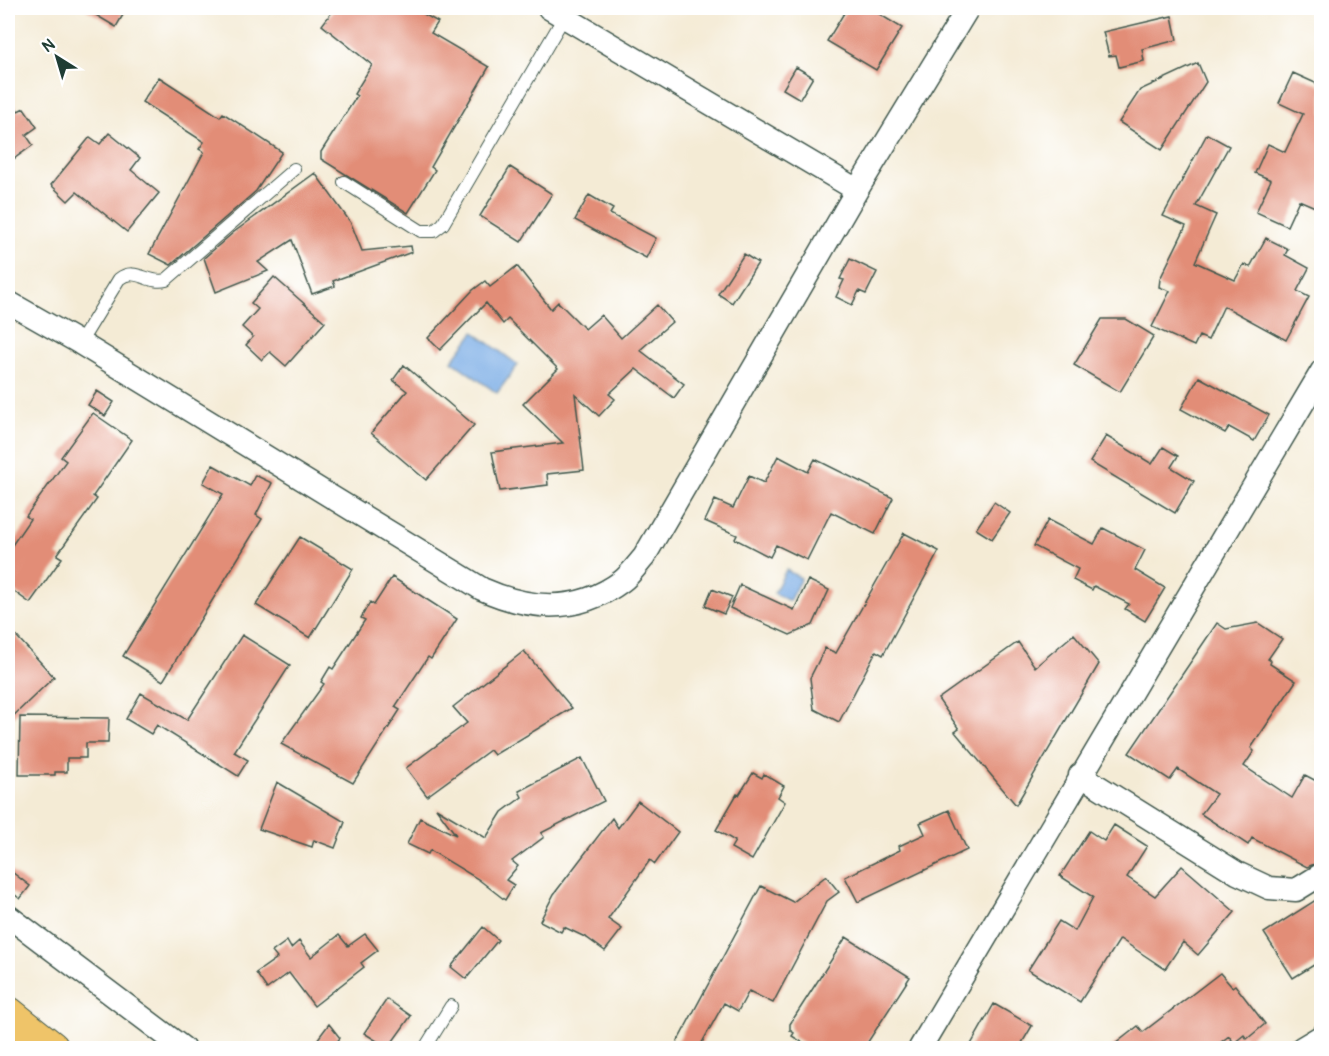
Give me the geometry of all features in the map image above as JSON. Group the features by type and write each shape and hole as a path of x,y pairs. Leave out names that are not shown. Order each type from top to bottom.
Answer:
{"main road":[{"path":"8,1013 52,1048"}],"street":[{"path":"8,302 80,343 482,590 531,606 555,606 602,593 623,580 644,557 858,190 968,8"},
{"path":"556,12 858,190"},
{"path":"920,1048 1080,775 1322,371"},
{"path":"1080,775 1237,873 1269,888 1296,890 1322,874"},
{"path":"8,916 183,1048"},
{"path":"1302,1048 1322,1036"}],"lane":[{"path":"344,182 421,231 434,231 443,224 556,12"},
{"path":"80,343 119,279 126,273 134,273 157,283 166,280 294,169"},
{"path":"425,1048 451,1006"}],"water":[{"path":"474,332 518,365 497,393 452,361"},
{"path":"786,570 801,578 789,601 774,593"}],"building":[{"path":"84,8 127,8 116,27"},
{"path":"335,8 413,8 438,22 431,33 489,67 431,167 435,170 408,213 321,159 321,152 357,96 354,94 372,65 322,25"},
{"path":"847,8 882,8 879,14 902,28 876,70 827,41"},
{"path":"1172,16 1177,40 1142,49 1144,61 1119,67 1116,55 1109,56 1103,32"},
{"path":"1198,63 1206,82 1162,150 1119,122 1140,90"},
{"path":"796,67 813,77 800,99 783,89"},
{"path":"1293,73 1322,86 1322,210 1299,200 1287,226 1256,212 1271,180 1255,173 1268,144 1285,152 1303,114 1279,103"},
{"path":"159,77 220,117 223,113 282,152 256,191 171,265 149,254 204,152 199,149 204,142 142,102"},
{"path":"8,96 18,111 24,108 37,127 26,135 33,145 8,163"},
{"path":"109,133 140,158 131,170 159,193 127,232 77,192 68,201 51,185 90,137 100,144"},
{"path":"1207,134 1229,146 1196,206 1216,215 1195,262 1235,280 1244,264 1250,267 1266,238 1288,249 1285,255 1309,268 1297,291 1309,297 1286,340 1224,306 1208,340 1199,336 1194,346 1152,327 1170,291 1159,287 1160,279 1186,226 1163,216"},
{"path":"510,167 552,194 521,242 480,216"},
{"path":"315,173 351,223 362,251 411,246 412,252 333,281 335,286 312,294 292,240 258,262 268,271 216,292 204,258 234,232"},
{"path":"589,195 613,209 610,214 656,238 646,258 575,220"},
{"path":"744,254 758,263 732,303 718,294"},
{"path":"850,259 877,272 866,294 859,291 852,305 836,297 844,280 840,279"},
{"path":"517,266 551,309 558,302 585,329 601,315 621,338 657,305 672,322 640,350 684,384 674,398 636,369 609,394 615,399 599,416 575,394 584,470 547,474 548,485 500,491 492,452 563,443 523,404 558,369 508,319 503,324 486,303 440,350 428,338 473,290 485,281 490,287"},
{"path":"274,277 325,322 286,366 270,352 262,360 246,345 253,337 242,327 258,309 251,303"},
{"path":"1102,319 1126,319 1154,336 1120,392 1074,365"},
{"path":"404,365 474,425 426,480 371,433 407,391 393,380"},
{"path":"1199,377 1269,415 1254,441 1229,427 1225,433 1181,409"},
{"path":"97,391 114,402 105,416 88,405"},
{"path":"93,413 132,440 93,496 97,499 57,555 62,558 30,603 8,587 8,551 30,519 26,516 66,461 61,457"},
{"path":"1106,436 1152,464 1163,447 1178,456 1171,467 1194,481 1175,513 1090,462"},
{"path":"778,456 808,472 815,459 893,498 875,534 831,512 807,560 776,545 770,557 735,539 737,535 705,521 715,500 733,508 749,476 764,483"},
{"path":"213,465 250,486 255,475 272,483 256,515 262,519 163,681 123,656 223,494 203,483"},
{"path":"994,502 1010,513 992,539 976,529"},
{"path":"1048,520 1094,544 1103,528 1145,550 1135,570 1165,588 1145,621 1125,609 1129,604 1094,586 1092,590 1073,580 1078,569 1034,546"},
{"path":"904,533 939,551 883,655 876,651 839,722 814,709 810,678 825,648 836,653"},
{"path":"300,537 353,569 310,638 256,605"},
{"path":"392,577 457,619 431,659 428,657 395,707 400,710 353,783 281,744 324,684 321,682 330,667 333,669 365,620 361,618 370,602 374,605"},
{"path":"808,580 829,590 813,625 790,635 730,608 740,585 794,610"},
{"path":"712,589 732,597 724,614 705,606"},
{"path":"1217,623 1226,629 1258,623 1282,639 1268,659 1271,661 1270,664 1296,681 1251,748 1254,751 1244,766 1292,798 1305,775 1322,784 1322,861 1307,867 1252,838 1248,845 1201,814 1216,794 1178,769 1170,780 1129,753"},
{"path":"8,627 54,677 8,721"},
{"path":"1074,634 1099,664 1016,805 955,732 959,729 938,699 1018,642 1035,667"},
{"path":"242,635 290,665 234,752 248,760 238,776 157,725 151,734 126,719 141,693 187,720"},
{"path":"524,651 572,708 494,755 490,750 427,796 406,768 467,723 453,707"},
{"path":"20,717 109,718 108,743 86,743 86,758 67,758 67,772 55,772 55,775 19,775"},
{"path":"582,758 604,801 541,833 544,837 512,861 518,866 506,880 514,885 505,900 478,879 430,850 428,854 407,844 420,818 456,835 436,808 486,838 502,812 522,797 519,791"},
{"path":"753,773 762,778 764,774 784,786 778,797 785,802 752,860 731,848 735,841 716,830 737,794 739,795"},
{"path":"277,782 345,822 335,848 314,840 312,847 259,829"},
{"path":"638,801 678,832 655,864 650,860 608,919 622,929 605,951 587,938 564,927 561,932 540,921 554,894 612,818 618,828"},
{"path":"949,810 967,850 858,902 845,877 900,850 899,846 925,834 920,823"},
{"path":"1114,825 1147,846 1127,877 1155,896 1182,866 1235,912 1198,955 1183,942 1165,969 1120,939 1080,1002 1028,970 1059,921 1075,931 1093,897 1060,876 1089,831 1104,841"},
{"path":"8,869 30,886 20,899 8,889"},
{"path":"826,876 839,892 827,901 773,1003 749,991 738,1011 724,1003 699,1048 674,1048 761,886 793,902"},
{"path":"1322,896 1322,960 1293,978 1264,933"},
{"path":"483,927 498,940 466,979 451,967"},
{"path":"365,934 378,950 361,963 364,967 314,1006 289,973 267,989 256,973 277,958 272,952 287,941 291,948 299,941 311,957 339,935 348,946"},
{"path":"846,937 910,977 864,1048 811,1048 792,1036 794,1033 790,1030 790,1024"},
{"path":"1220,973 1232,987 1235,985 1265,1024 1247,1039 1244,1035 1234,1043 1229,1036 1213,1048 1110,1048 1138,1026 1143,1032"},
{"path":"387,999 411,1016 388,1048 364,1033"},
{"path":"994,1004 1032,1026 1019,1048 969,1048"},
{"path":"329,1024 340,1038 332,1048 311,1048"}]}
